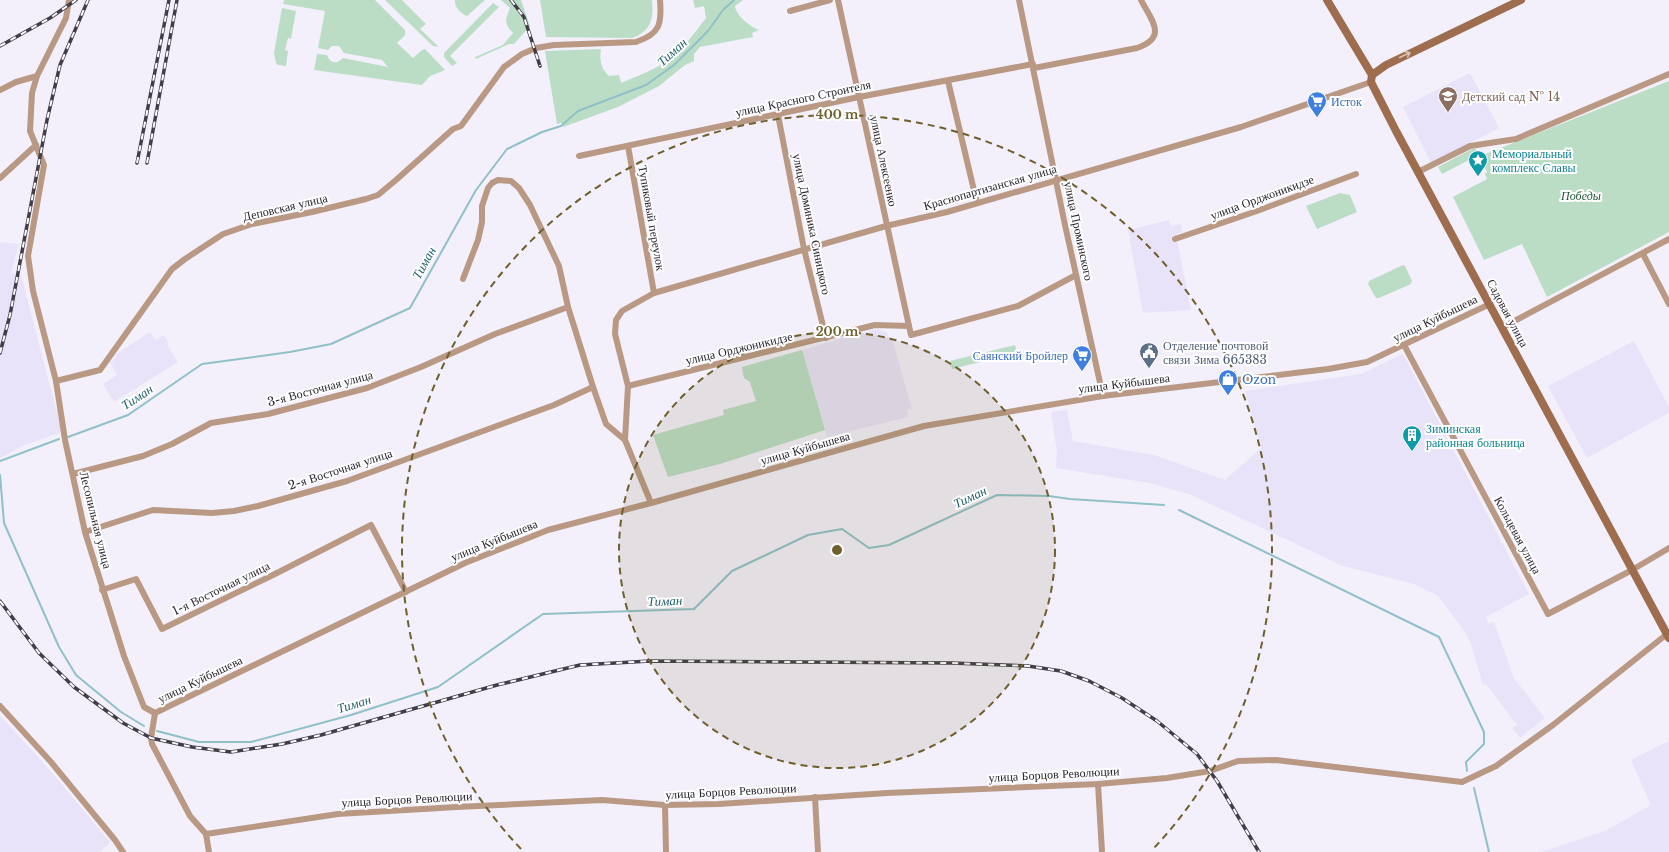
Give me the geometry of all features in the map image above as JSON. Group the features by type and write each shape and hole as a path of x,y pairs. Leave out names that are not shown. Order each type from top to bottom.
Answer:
{"street":[{"name":"Лесопильная улица","path":"69,0 66,18 37,76 32,93 30,131 44,165 28,256 33,291 56,381 65,440 85,532 124,656 144,707 155,713"},
{"name":"Деповская улица","path":"56,381 100,370 172,269 185,258 201,250 223,234 252,224 312,212 378,195 453,128 461,126 504,67 522,54 541,47 554,45 636,42 648,38 656,30 661,17 660,0"},
{"path":"790,11 830,0"},
{"name":"улица Алексеенко","path":"838,0 909,326"},
{"name":"улица Проминского","path":"1019,0 1034,66 1076,276 1103,396"},
{"name":"улица Красного Строителя","path":"579,156 859,97 1137,48 1147,45 1154,38 1156,31 1154,24 1140,0"},
{"name":"Садовая улица","path":"1327,0 1372,79 1418,172 1503,327 1668,636"},
{"name":"Краснопартизанская улица","path":"628,386 615,334 617,316 628,307 654,293 886,226 977,204 1241,127 1372,79 1386,64 1521,0"},
{"path":"1418,172 1470,146 1516,139 1669,74"},
{"path":"0,90 16,82 37,76"},
{"path":"948,81 977,204"},
{"name":"улица Доминика Синицкого","path":"778,115 804,249 826,338"},
{"path":"0,178 36,145"},
{"name":"Тупиковый переулок","path":"628,146 654,293"},
{"name":"улица Орджоникидзе","path":"1175,239 1257,211 1356,174"},
{"path":"463,279 478,240 482,222 482,206 488,188 492,183 498,180 508,180 519,188 530,205 559,266 568,307 606,424 625,440"},
{"path":"1503,327 1669,239"},
{"path":"1643,254 1669,304"},
{"path":"909,326 911,336 1018,306 1076,276"},
{"name":"улица Куйбышева","path":"155,713 465,563 548,530 651,503 924,426 1103,396 1335,368 1367,362 1490,304"},
{"name":"3-я Восточная улица","path":"73,474 143,456 172,444 211,423 268,414 367,388 421,367 495,334 568,307"},
{"name":"улица Орджоникидзе","path":"628,386 875,325 909,326"},
{"name":"Кольцевая улица","path":"1404,345 1548,614 1632,570 1669,548"},
{"path":"628,386 625,440 651,503"},
{"name":"2-я Восточная улица","path":"85,532 153,510 212,513 234,511 258,506 347,481 554,405 593,387"},
{"name":"1-я Восточная улица","path":"102,590 136,579 162,629 371,525 406,592"},
{"name":"улица Борцов Революции","path":"206,834 330,815 354,813 602,800 665,805 719,804 995,787 1098,784 1167,778 1210,771 1238,761 1276,760 1462,782 1496,766 1553,725 1668,636"},
{"path":"0,706 51,762 124,852"},
{"path":"155,713 151,738 152,744 190,816 206,834 209,852"},
{"path":"1098,784 1102,852"},
{"path":"815,797 818,852"},
{"path":"665,805 666,852"}],"shaded area":[{"name":"Детский сад № 14","path":"1470,73 1499,128 1431,163 1403,107"},
{"path":"1169,220 1171,226 1181,224 1182,232 1176,234 1191,310 1143,313 1128,230"},
{"path":"0,242 19,244 11,273 21,275 62,432 22,446 0,458"},
{"path":"876,329 886,332 893,342 912,409 907,410 908,417 827,437 825,430 720,464 668,477 653,435 724,415 723,410 756,401 750,382 744,378 742,367"},
{"path":"150,332 156,340 164,335 169,344 167,345 178,362 114,402 103,384 117,375 110,362 116,358 115,355"},
{"path":"1634,341 1669,407 1669,413 1587,458 1548,386"},
{"path":"1403,354 1529,594 1486,617 1488,623 1494,622 1514,678 1545,718 1520,738 1512,728 1517,725 1486,684 1483,685 1471,644 1465,632 1438,596 1414,584 1343,566 1189,494 1149,483 1056,468 1057,453 1051,412 1067,410 1073,441 1154,455 1225,480 1261,448 1245,391 1361,374"},
{"path":"0,716 42,761 110,842 100,852 0,852"},
{"path":"1669,741 1669,852 1541,852 1607,830 1651,805 1631,760"}],"green space":[{"path":"284,0 375,0 405,30 405,35 397,43 413,58 425,49 445,70 430,76 422,85 314,70 317,54 327,55 330,60 334,62 337,62 343,58 388,67 382,60 344,53 339,46 332,46 328,50 318,48 325,11 283,4"},
{"path":"385,0 402,0 426,24 420,29 439,47 433,46"},
{"path":"455,0 485,0 467,16 458,10"},
{"path":"501,0 521,0 530,26 514,44 509,44 476,59 475,57 503,45 513,33 506,22 510,8"},
{"path":"540,0 652,0 652,19 650,24 643,32 632,38 546,37"},
{"path":"693,0 743,0 735,6 738,14 744,21 759,30 752,33 753,37 700,47 694,54 694,61 685,65 659,86 618,107 563,127 561,123 557,124 545,51 601,49 600,56 602,67 609,76 619,75 621,83 662,64 683,47 706,18 704,6 695,8"},
{"path":"493,3 499,7 450,56 457,63 452,66 444,57 444,53"},
{"path":"282,8 296,11 291,39 288,38 285,50 288,51 286,66 278,65 276,63 274,53"},
{"name":"Победы","path":"1669,81 1669,232 1547,297 1522,244 1484,260 1453,197 1487,179 1485,174 1487,172 1483,163 1481,165 1473,158 1442,174 1438,167 1474,148 1483,155"},
{"path":"1340,193 1350,195 1357,212 1317,229 1306,206"},
{"path":"1403,265 1405,266 1412,281 1411,284 1376,298 1368,284 1369,281"},
{"path":"1015,345 1017,353 952,369 950,361"},
{"path":"802,350 825,430 720,464 668,477 653,435 724,415 723,410 756,401 750,382 744,378 742,367"}],"waterway":[{"name":"Тиман","path":"68,437 128,415 202,364 290,352 331,344 410,308 476,190 507,149 542,132 561,126 578,111 646,85 674,65 708,31 723,10 734,0"},
{"name":"Тиман","path":"0,461 59,439"},
{"name":"Тиман","path":"0,475 4,523 59,647 76,675 121,712 144,726"},
{"name":"Тиман","path":"157,731 199,742 251,742 351,715 438,687 543,614 694,609 732,571 808,535 842,529 869,548 889,545 997,495 1049,496 1070,499 1164,505"},
{"path":"1179,510 1439,637 1484,732 1484,744 1466,762 1467,771"},
{"path":"1474,788 1489,852"}],"railway":[{"path":"0,46 50,18 76,0"},
{"path":"0,353 10,315 47,120 60,65 88,0"},
{"path":"137,163 169,0"},
{"path":"147,163 177,0"},
{"path":"511,0 524,17 540,66"},
{"path":"0,601 39,653 74,687 123,723 151,738 192,747 231,752 282,744 321,735 497,685 580,665 650,661 951,663 1028,666 1061,671 1089,681 1122,698 1157,721 1197,754 1217,781 1259,852"}],"place":[{"name":"Детский сад № 14","path":"1448,113"},
{"name":"Исток","path":"1317,118"},
{"name":"Мемориальный комплекс Славы","path":"1478,177"},
{"name":"Отделение почтовой связи Зима 665383","path":"1149,369"},
{"name":"Саянский Бройлер","path":"1082,372"},
{"name":"Ozon","path":"1228,396"},
{"name":"Зиминская районная больница","path":"1412,452"}]}
